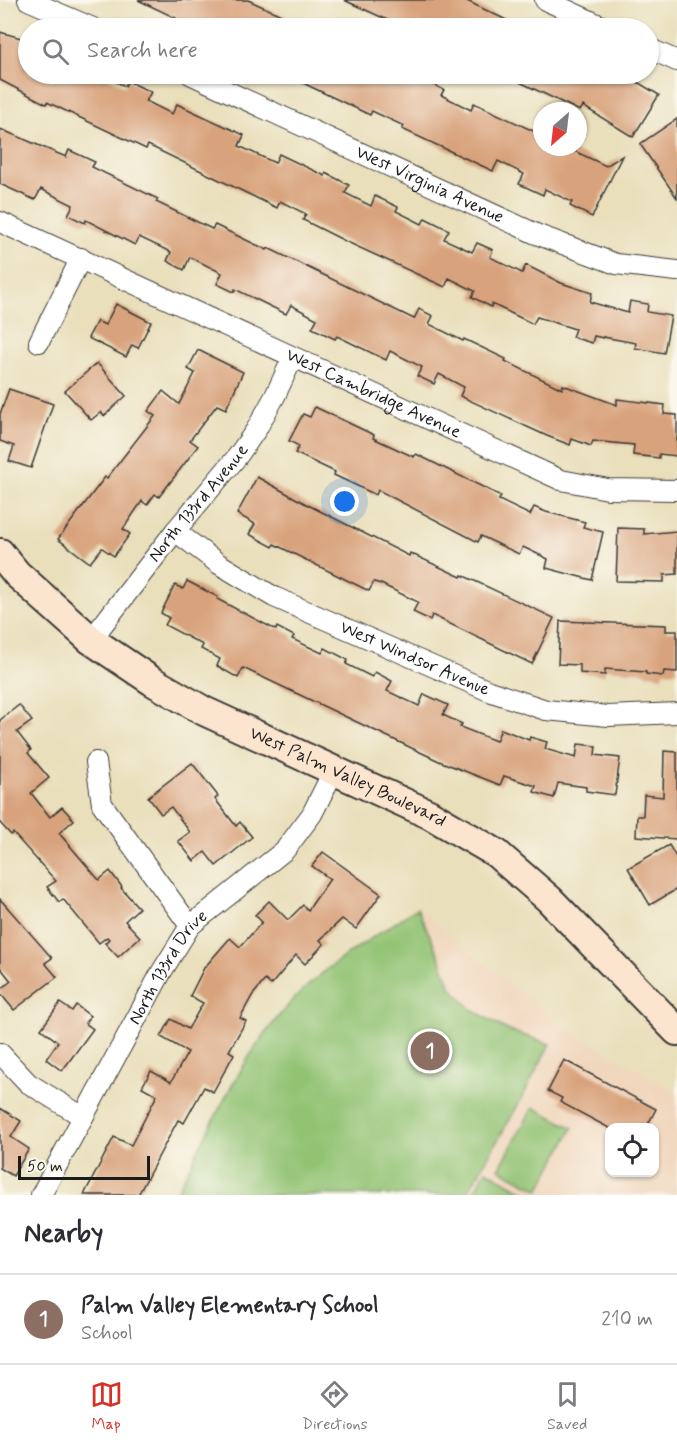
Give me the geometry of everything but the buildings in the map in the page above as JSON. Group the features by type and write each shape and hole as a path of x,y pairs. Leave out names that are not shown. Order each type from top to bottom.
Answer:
{"street":[{"path":"28,0 70,18"},
{"path":"545,0 584,18"},
{"path":"659,53 677,61"},
{"name":"West Virginia Avenue","path":"212,84 536,234 616,264 677,271"},
{"name":"West Cambridge Avenue","path":"0,222 561,480 608,489 677,490"},
{"path":"39,342 81,258"},
{"name":"North 133rd Avenue","path":"91,640 175,531 237,457 256,430 293,357"},
{"name":"West Windsor Avenue","path":"175,531 219,564 274,597 489,692 546,710 608,716 677,713"},
{"name":"West Palm Valley Boulevard","path":"0,553 17,574 91,640 152,681 204,711 429,814 496,853 549,899 677,1031"},
{"path":"96,762 102,804 190,926"},
{"name":"North 133rd Drive","path":"41,1195 162,971 190,926 285,850 312,814 334,770"},
{"path":"0,1053 28,1083 83,1117"}],"shaded area":[{"path":"417,908 560,1024 677,1093 677,1195 175,1195 247,1060 275,1021 303,990"}],"green space":[{"path":"417,908 451,987 471,1009 507,1030 550,1044 521,1100 466,1195 175,1195 216,1114 246,1062 281,1013 329,968"},
{"path":"533,1107 573,1128 539,1190 499,1169"},
{"path":"486,1170 525,1192 524,1195 472,1195"}],"place":[{"name":"Palm Valley Elementary School","path":"430,1051"}]}
